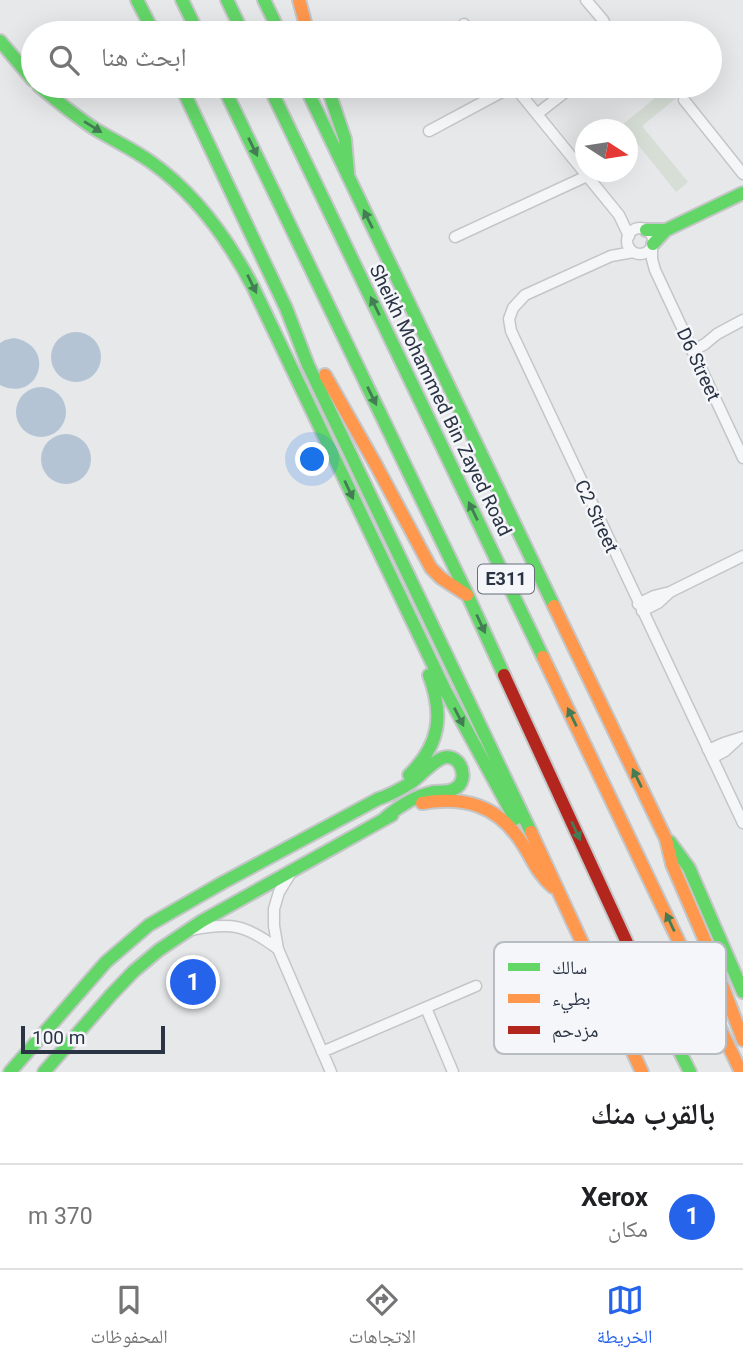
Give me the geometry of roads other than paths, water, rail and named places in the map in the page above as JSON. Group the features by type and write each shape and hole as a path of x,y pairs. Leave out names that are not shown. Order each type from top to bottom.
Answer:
{"main road":[{"path":"137,0 148,21"},
{"path":"181,0 192,21"},
{"path":"227,0 237,21"},
{"path":"264,0 274,21"},
{"path":"299,0 305,21"},
{"path":"0,41 21,67"},
{"path":"53,98 165,173 195,200 220,230 247,275 445,691 485,768 546,866"},
{"path":"187,98 286,308 308,365 516,797 581,942"},
{"name":"E311","path":"229,98 468,596 627,942"},
{"name":"Sheikh Mohammed Bin Zayed Road","path":"275,98 680,942"},
{"path":"311,98 666,839 672,864 706,942"},
{"path":"331,98 346,138 348,178"},
{"path":"653,246 666,230 743,193"},
{"path":"643,229 666,230"},
{"path":"286,308 376,465 431,568 468,596"},
{"path":"378,799 418,767 437,734 437,696 416,647 414,625"},
{"path":"10,1072 106,962 149,925 410,783 441,758 452,758 461,766 463,778 455,789 416,798 385,818"},
{"path":"44,1072 122,983 186,931 385,818 416,806 433,801 454,800 476,804 492,812 508,824 521,841 540,876 556,889"},
{"path":"666,839 689,868 721,942"},
{"path":"726,952 742,989"},
{"path":"726,995 743,1040"},
{"name":"Sheikh Mohammed Bin Zayed Road","path":"726,1040 741,1072"},
{"path":"634,1054 642,1072"},
{"name":"E311","path":"681,1054 690,1072"}],"street":[{"path":"586,0 603,20"},
{"path":"429,131 491,98"},
{"path":"524,98 575,161"},
{"path":"537,114 558,98"},
{"path":"684,100 743,174"},
{"path":"455,237 575,182"},
{"path":"592,182 619,215 628,237 628,245 635,253 647,253 653,246 652,236 619,215"},
{"path":"628,237 634,230 643,229"},
{"name":"C2 Street","path":"611,256 628,237"},
{"name":"D6 Street","path":"653,246 654,270 741,449"},
{"name":"C2 Street","path":"635,253 611,256 525,295 513,308 509,325 743,823"},
{"name":"D6 Street","path":"635,253 654,270"},
{"path":"690,347 705,344 743,320"},
{"path":"640,607 658,603 670,593 743,556"},
{"path":"710,754 727,749 740,738"},
{"path":"293,869 279,892 274,909 278,949 331,1072"},
{"path":"186,931 215,925 239,927 253,932 278,949"},
{"path":"322,1052 476,986"},
{"path":"426,1008 453,1072"}],"water":[{"path":"66,333 86,333 100,347 100,367 86,381 66,381 52,367 52,347"},
{"path":"14,338 28,343 36,351 39,361 38,372 33,381 25,387 14,389 0,385 0,343"},
{"path":"31,388 51,388 65,402 65,422 51,436 31,436 17,422 17,402"},
{"path":"56,435 76,435 90,449 90,469 76,483 56,483 42,469 42,449"}],"place":[{"name":"Xerox","path":"193,982"}]}
